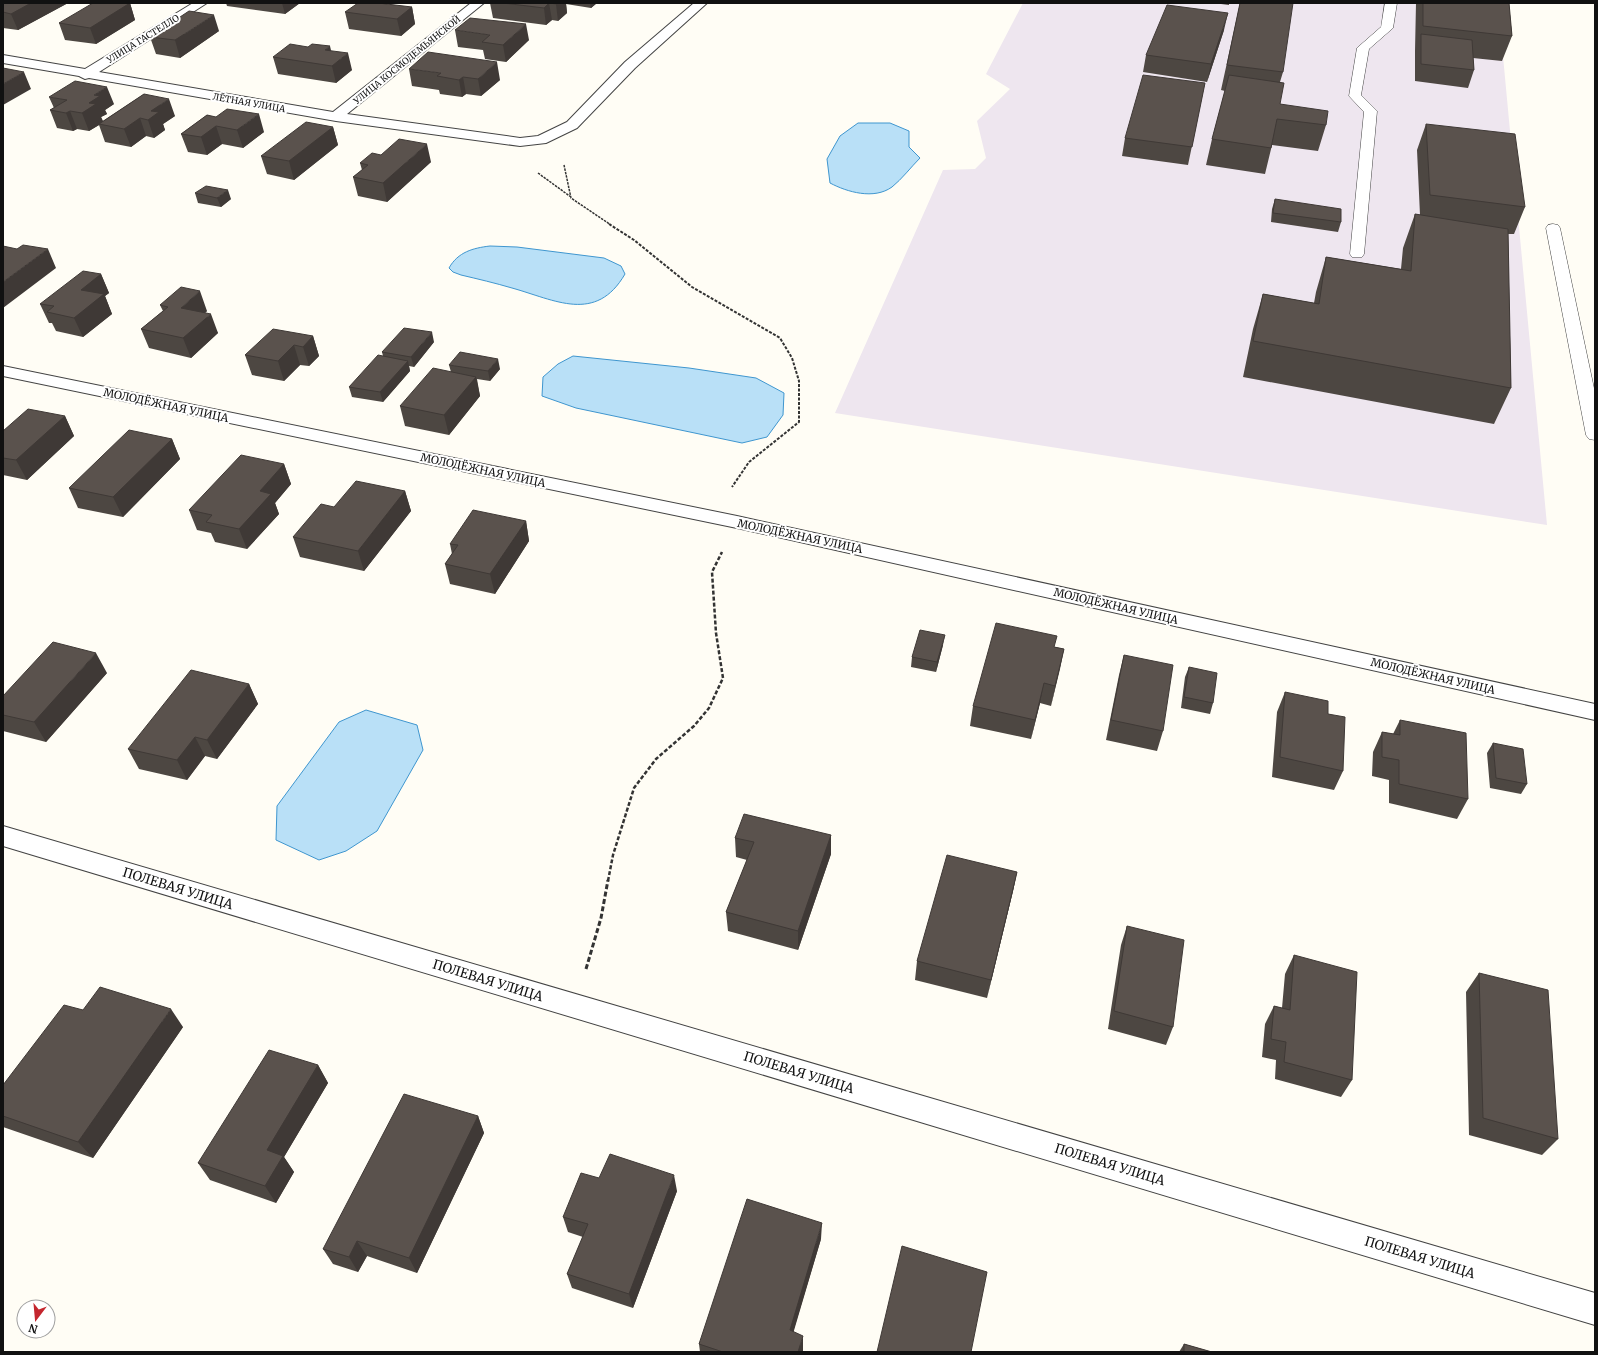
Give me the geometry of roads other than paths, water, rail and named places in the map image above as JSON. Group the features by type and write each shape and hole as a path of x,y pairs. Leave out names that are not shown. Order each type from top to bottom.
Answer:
{"street":[{"name":"УЛИЦА ГАСТЕЛЛО","path":"85,75 201,3"},
{"name":"УЛИЦА КОСМОДЕМЬЯНСКОЙ","path":"336,117 478,3"},
{"name":"ЛЁТНАЯ УЛИЦА","path":"3,60 336,117 496,140 520,142 541,140 572,125 630,65 701,3"},
{"name":"МОЛОДЁЖНАЯ УЛИЦА","path":"3,371 738,522 1595,712"},
{"name":"ПОЛЕВАЯ УЛИЦА","path":"3,836 1595,1309"}],"lane":[{"path":"1358,254 1371,111 1355,96 1364,48 1387,28 1391,3"},
{"path":"1553,228 1595,435"}],"water":[{"path":"858,123 890,123 909,131 909,147 920,158 896,184 885,191 869,194 852,192 830,183 827,159 840,136"},
{"path":"490,246 517,247 604,258 621,266 625,274 614,289 601,299 588,304 574,304 559,302 506,286 461,275 453,272 449,268 457,258 466,252"},
{"path":"573,356 689,368 756,378 784,393 783,415 767,437 742,443 576,408 542,396 543,377 558,364"},
{"path":"366,710 417,725 423,750 377,831 346,851 319,860 276,840 277,806 339,722"}]}
